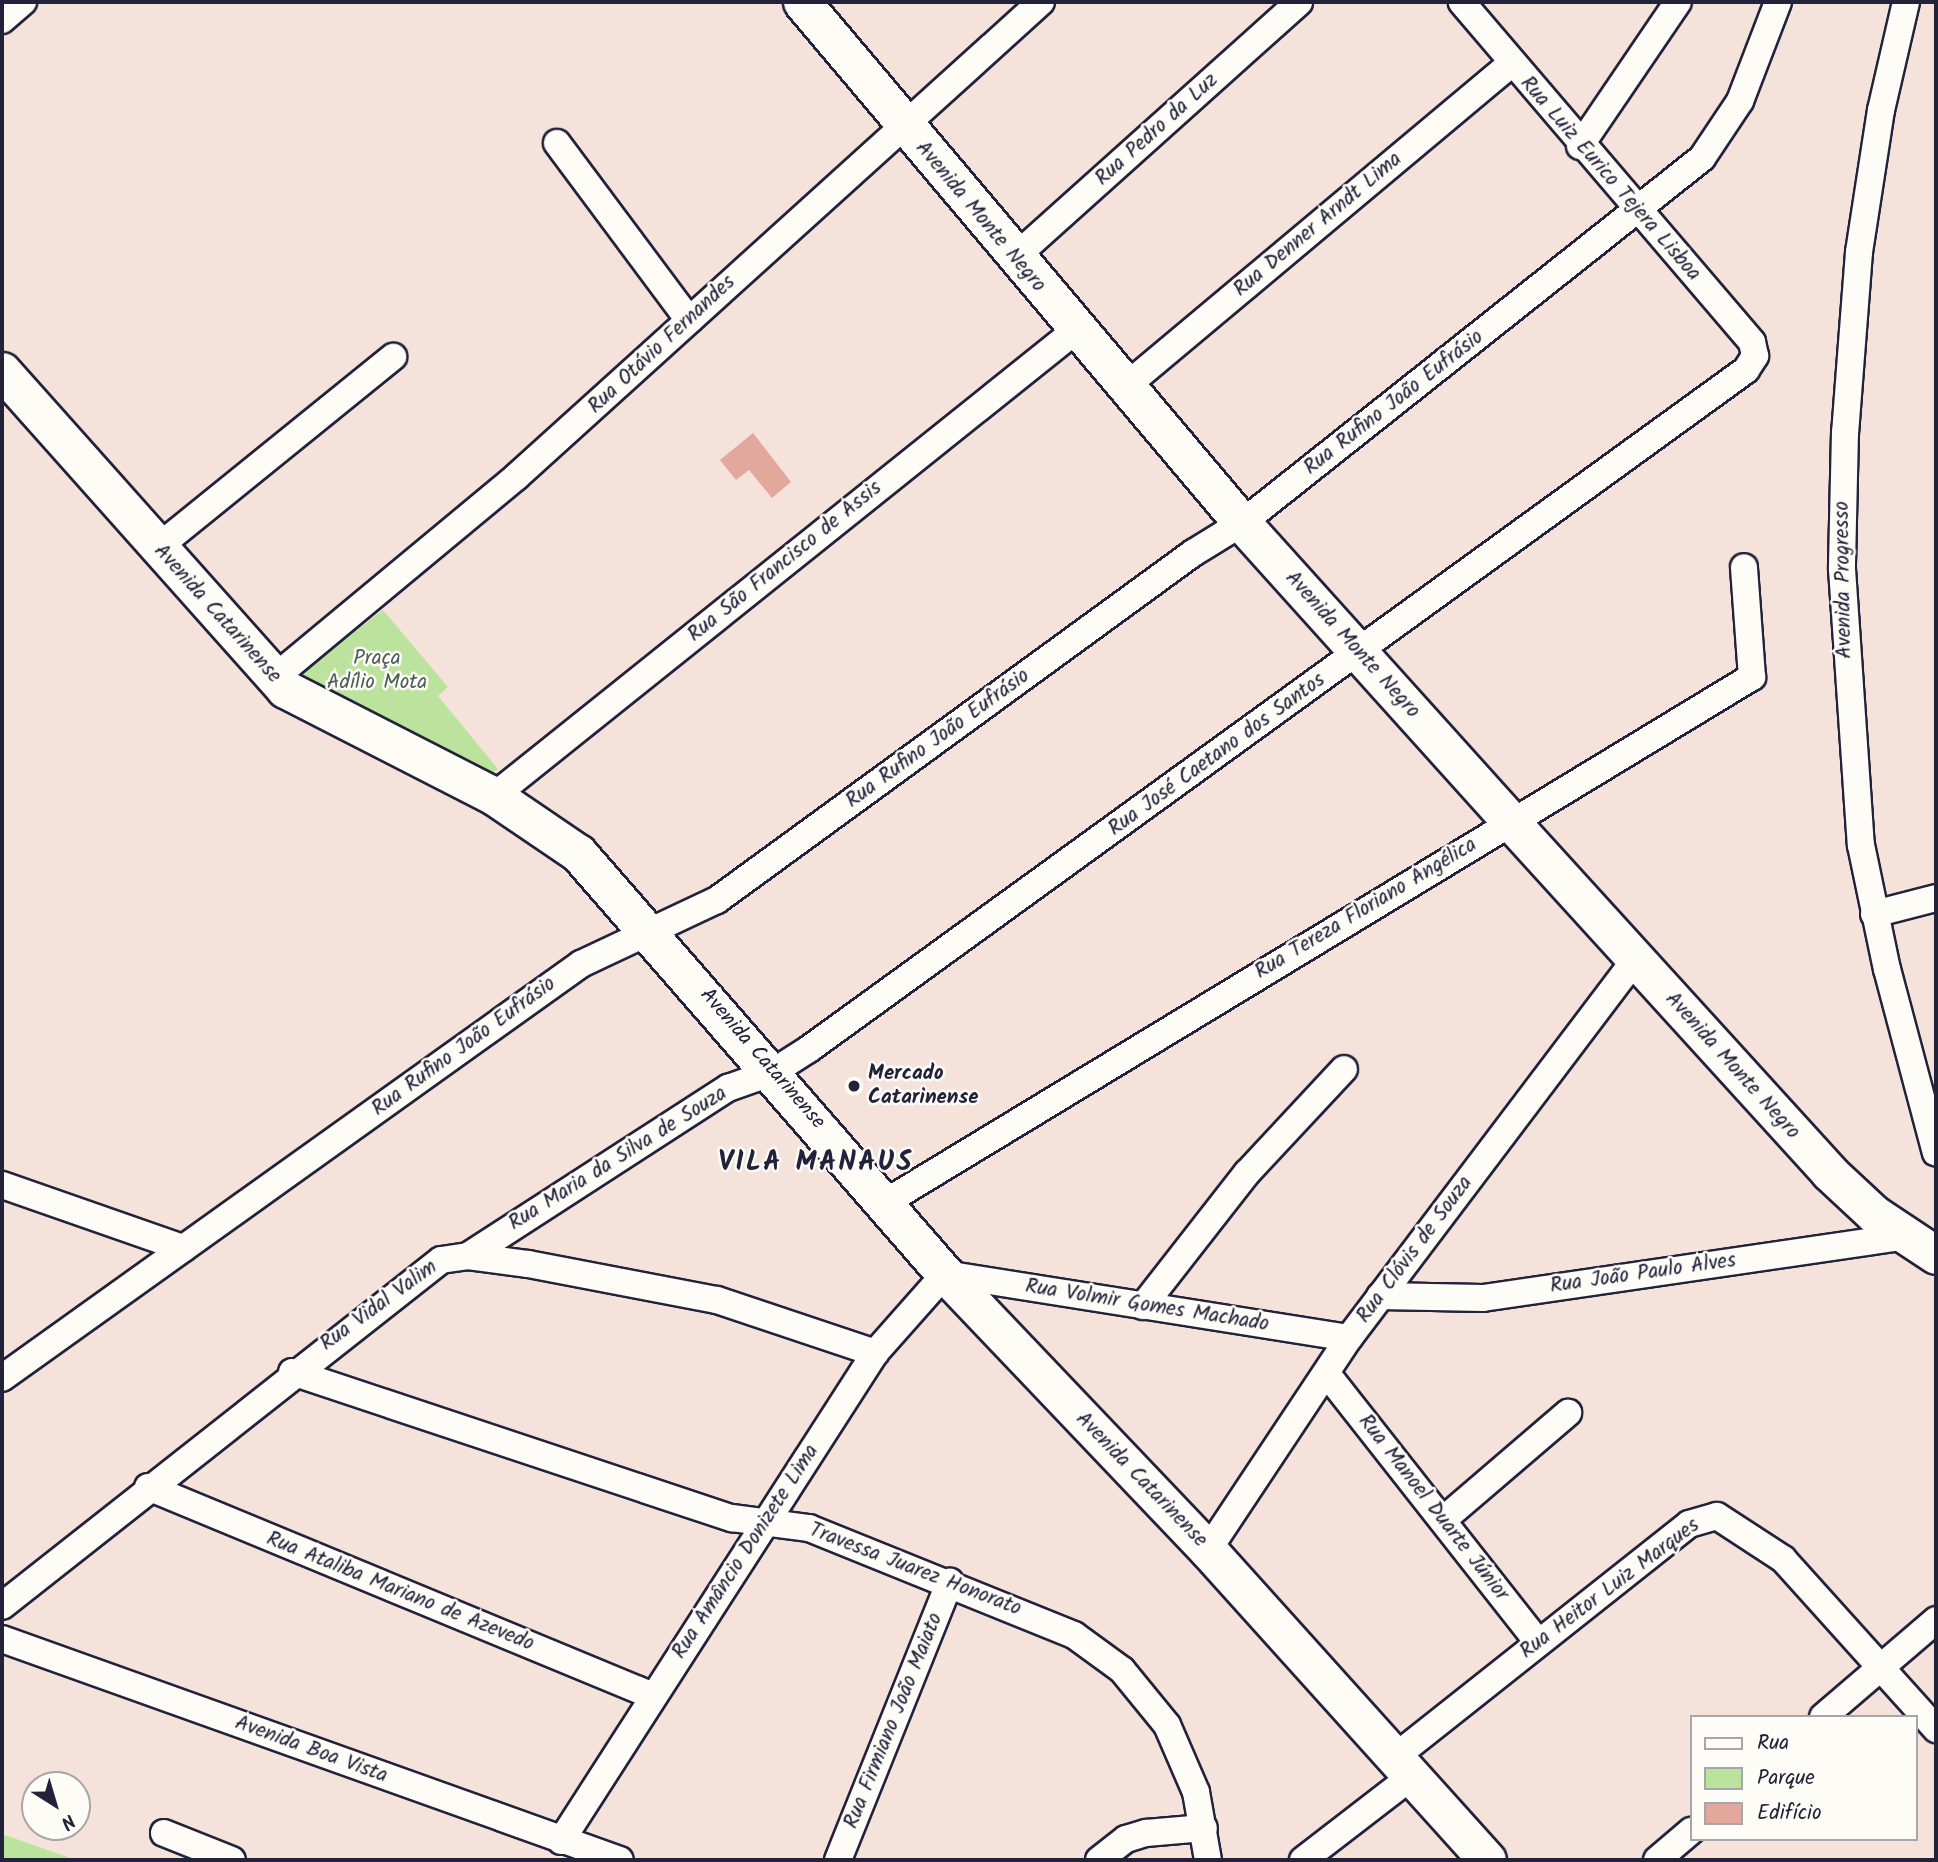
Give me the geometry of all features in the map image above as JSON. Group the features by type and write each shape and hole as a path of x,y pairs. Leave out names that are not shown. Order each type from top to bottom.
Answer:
{"street":[{"path":"2,20 23,2"},
{"name":"Avenida Monte Negro","path":"802,2 902,125 1242,523 1510,821 1829,1172 1906,1236 1936,1255"},
{"name":"Rua Otávio Fernandes","path":"274,678 485,503 1041,2"},
{"name":"Rua Pedro da Luz","path":"1014,257 1299,2"},
{"name":"Rua Luiz Eurico Tejera Lisboa","path":"1462,2 1580,146 1752,342 1755,356"},
{"path":"1580,146 1678,2"},
{"name":"Avenida Progresso","path":"1906,2 1881,110 1859,252 1842,480 1851,761 1874,914 1936,1153"},
{"name":"Rua Rufino João Eufrásio","path":"2,1378 580,964 647,930 717,900 1193,553 1242,523 1636,211 1715,143 1740,101 1774,4"},
{"name":"Rua Denner Arndt Lima","path":"1125,387 1511,63"},
{"path":"557,143 690,320"},
{"name":"Rua São Francisco de Assis","path":"494,796 1076,330"},
{"path":"157,548 393,356"},
{"name":"Rua José Caetano dos Santos","path":"773,1072 1359,652 1746,370 1755,356"},
{"name":"Avenida Catarinense","path":"2,372 274,678 309,704 494,796 564,840 773,1072 945,1274 1208,1550 1486,1860"},
{"name":"Rua Tereza Floriano Angélica","path":"886,1202 1510,821 1752,677 1744,567"},
{"path":"1874,914 1936,898"},
{"name":"Rua Clóvis de Souza","path":"1208,1550 1349,1338 1636,959"},
{"path":"1143,1306 1247,1173 1344,1069"},
{"name":"Rua Maria da Silva de Souza","path":"468,1256 728,1088 773,1072"},
{"path":"2,1185 183,1248"},
{"name":"Rua João Paulo Alves","path":"1380,1296 1483,1298 1906,1236"},
{"name":"Rua Vidal Valim","path":"2,1606 426,1266 468,1256 716,1300 876,1353"},
{"name":"Rua Volmir Gomes Machado","path":"945,1274 1349,1338"},
{"name":"Rua Amâncio Donizete Lima","path":"561,1841 876,1353 945,1274"},
{"name":"Travessa Juarez Honorato","path":"292,1372 732,1518 809,1528 1053,1624 1122,1670 1147,1696 1182,1753 1204,1828 1208,1860"},
{"name":"Rua Manoel Duarte Júnior","path":"1327,1374 1539,1643"},
{"path":"1443,1520 1568,1413"},
{"name":"Rua Ataliba Mariano de Azevedo","path":"148,1487 653,1696"},
{"name":"Rua Heitor Luiz Marques","path":"1303,1860 1539,1643 1689,1524 1717,1516 1783,1559 1936,1729"},
{"name":"Rua Firmiano João Maiato","path":"838,1860 950,1582"},
{"path":"1825,1715 1936,1619"},
{"name":"Avenida Boa Vista","path":"2,1639 620,1860"},
{"path":"1099,1860 1126,1839 1146,1833 1204,1828"},
{"path":"164,1833 232,1860"},
{"path":"1657,1860 1689,1833"}],"green space":[{"name":"Praça Adílio Mota","path":"383,610 448,687 438,696 498,769 489,775 309,687 299,675"},
{"path":"2,1834 76,1860 2,1860"}],"building":[{"path":"753,433 791,482 772,498 749,470 736,480 720,460"}],"place":[{"name":"Mercado Catarinense","path":"854,1086"}],"district":[{"name":"VILA MANAUS","path":"816,1163"}]}
